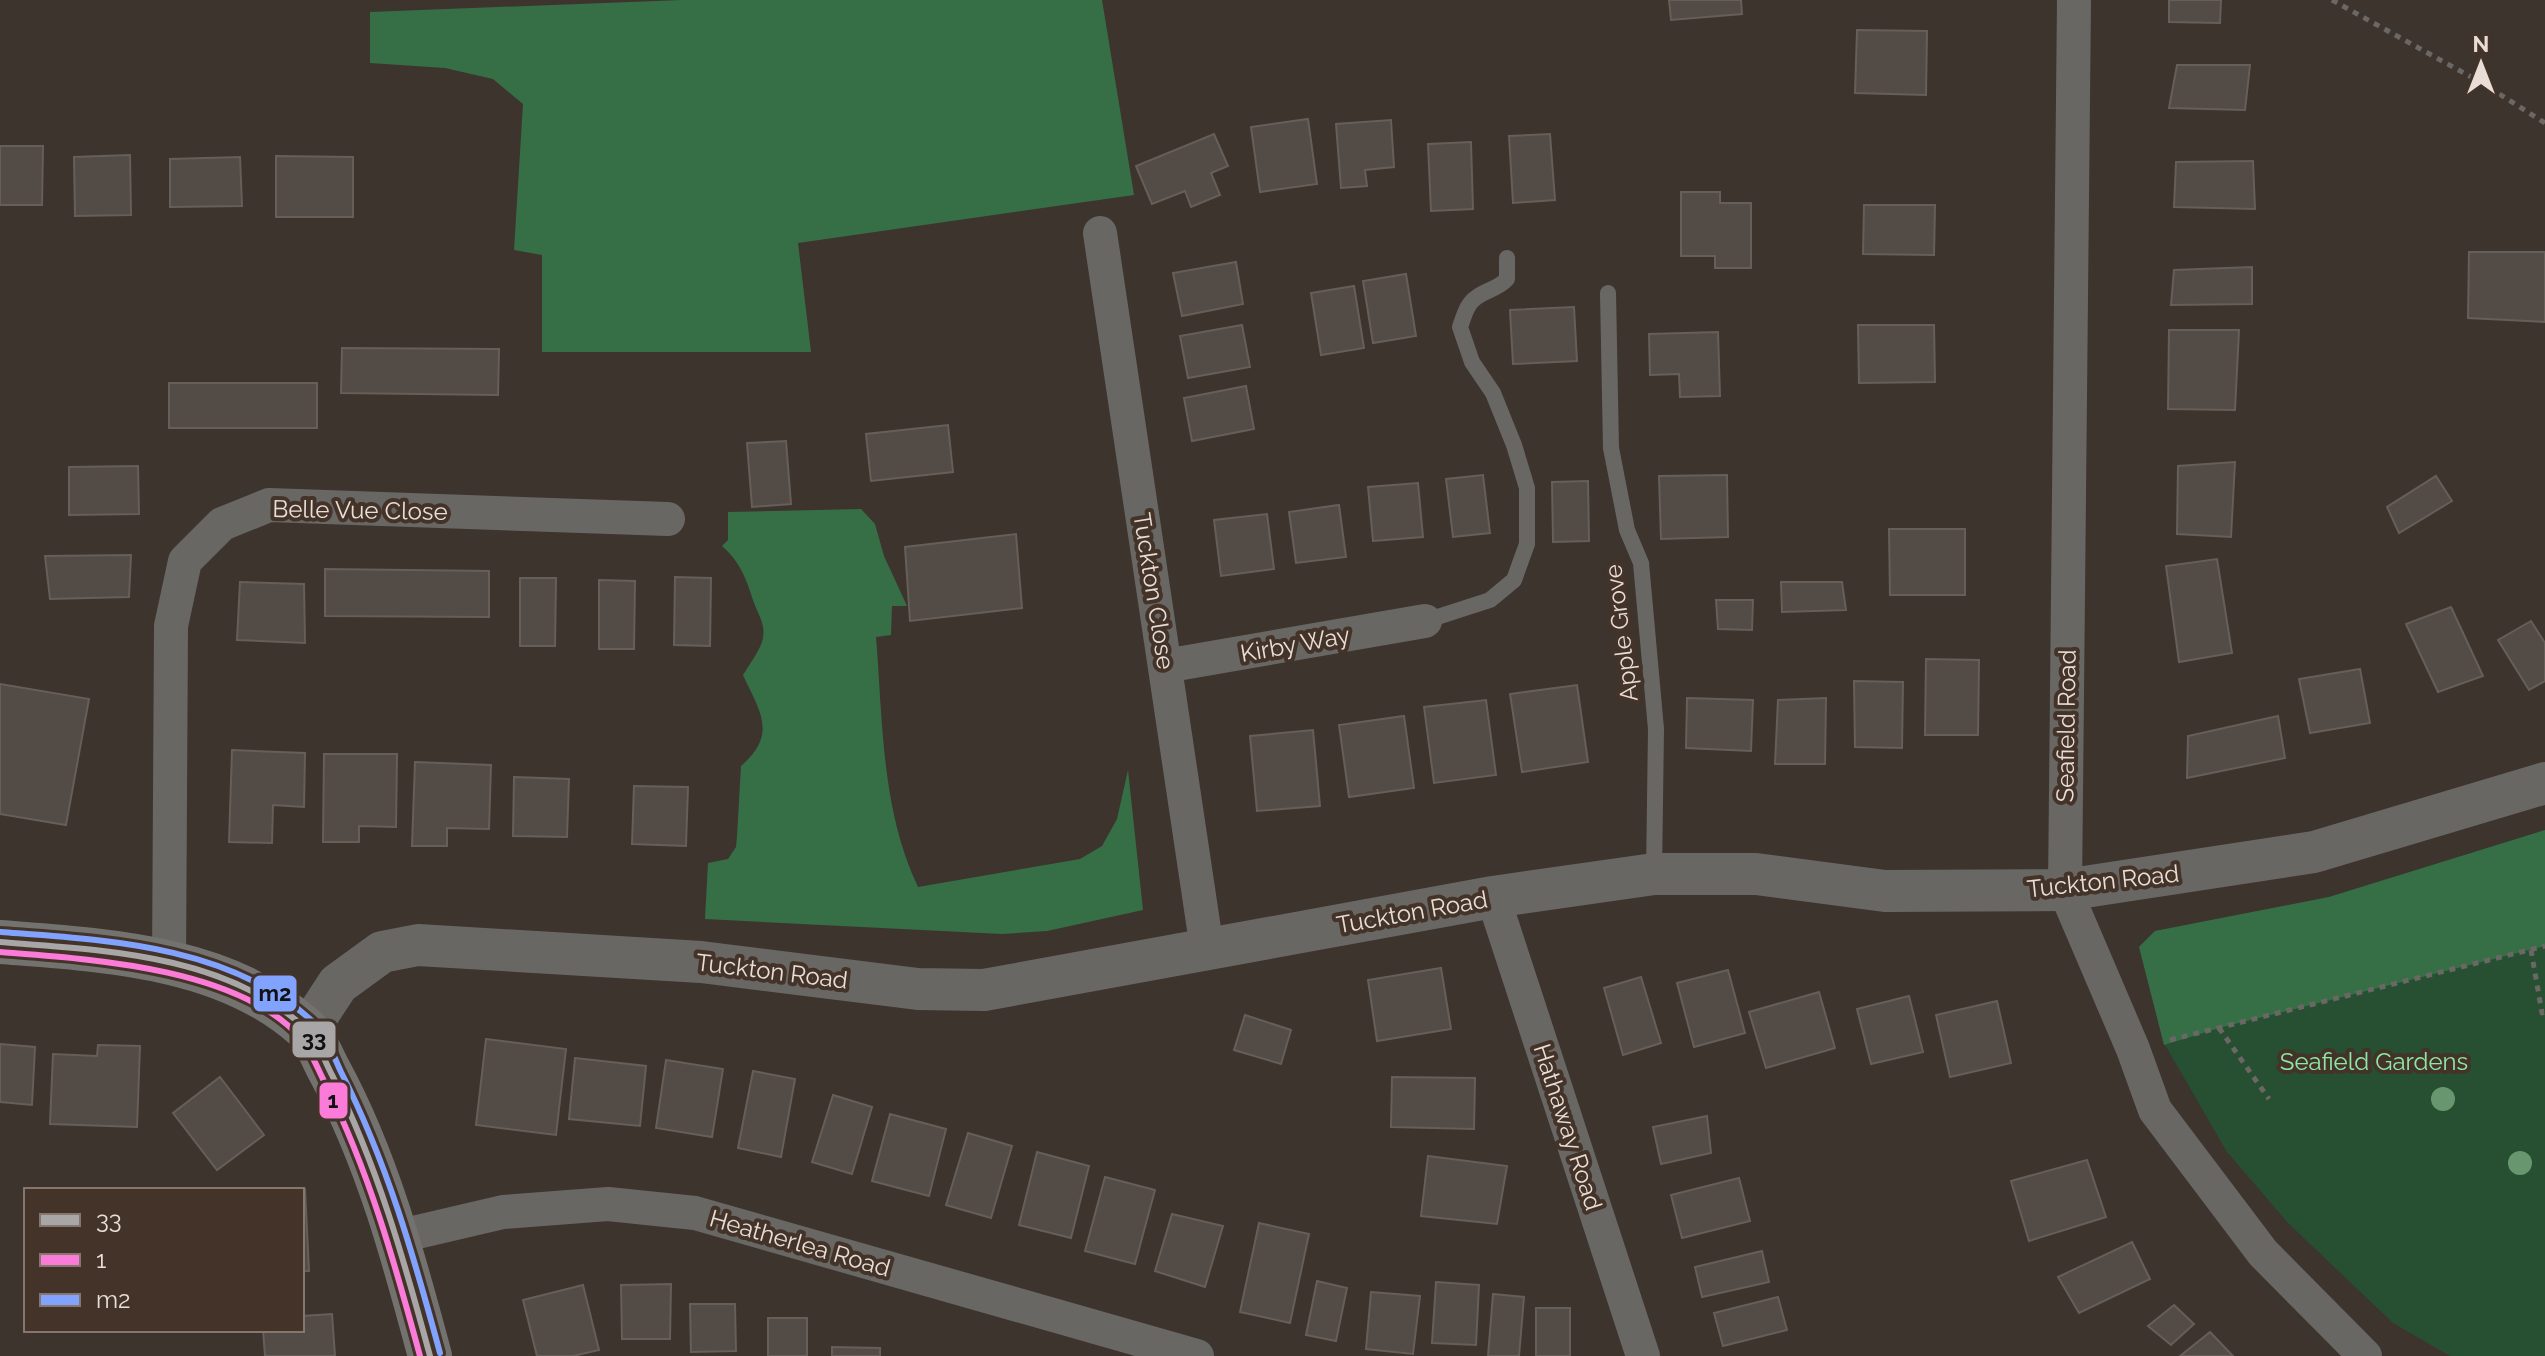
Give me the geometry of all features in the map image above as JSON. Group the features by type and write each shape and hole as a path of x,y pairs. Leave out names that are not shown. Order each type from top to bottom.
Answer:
{"main road":[{"path":"0,942 96,950 169,964 228,981 273,1004 308,1030 351,1111 396,1237 430,1356"}],"street":[{"name":"Seafield Road","path":"2074,0 2065,890 2133,1049 2155,1110 2263,1253 2365,1356"},
{"name":"Tuckton Close","path":"1100,233 1207,949"},
{"name":"Belle Vue Close","path":"169,964 171,626 185,561 222,524 269,505 668,519"},
{"name":"Kirby Way","path":"1165,666 1425,621"},
{"name":"Tuckton Road","path":"308,1030 338,984 382,952 418,945 701,962 918,989 984,990 1493,897 1654,874 1756,874 1885,891 2065,890 2314,852 2545,783"},
{"name":"Hathaway Road","path":"1493,897 1643,1356"},
{"name":"Heatherlea Road","path":"396,1237 503,1212 548,1208 608,1204 695,1213 1197,1356"}],"lane":[{"path":"1425,621 1490,600 1514,580 1527,544 1527,488 1514,445 1493,393 1472,362 1460,327 1467,308 1477,297 1499,288 1507,279 1507,258"},
{"name":"Apple Grove","path":"1608,293 1611,448 1627,530 1641,563 1656,729 1654,874"}],"path":[{"path":"2332,0 2482,83 2545,123"},
{"path":"2133,1049 2545,946"},
{"path":"2531,950 2542,1013 2545,1012"},
{"path":"2219,1028 2269,1099"}],"green space":[{"path":"682,0 1102,0 1134,195 798,243 811,352 542,352 542,255 514,250 523,104 493,79 445,68 370,63 370,12"},
{"path":"861,509 875,524 884,556 907,606 892,606 891,635 876,637 890,796 906,857 918,887 1080,859 1102,846 1117,819 1128,770 1143,910 1047,931 1002,934 705,919 708,863 728,859 736,847 741,766 759,743 762,733 760,712 743,675 762,642 763,625 742,571 722,546 728,540 728,512"},
{"name":"Seafield Gardens","path":"2545,830 2545,1356 2450,1356 2393,1323 2288,1223 2227,1152 2165,1045 2139,947 2155,931 2329,897"},
{"path":"2545,830 2545,946 2219,1028 2164,1045 2139,947 2155,931 2329,897"}],"building":[{"path":"1669,0 1741,0 1742,14 1671,20"},
{"path":"2169,0 2221,0 2220,23 2169,22"},
{"path":"1857,30 1927,31 1926,95 1855,93"},
{"path":"2177,65 2250,65 2245,110 2169,108"},
{"path":"1308,119 1317,184 1260,192 1251,127"},
{"path":"1391,120 1394,167 1365,170 1367,186 1341,188 1336,124"},
{"path":"1214,134 1228,166 1211,173 1220,195 1191,207 1185,191 1152,204 1136,166"},
{"path":"1550,134 1555,200 1513,203 1509,136"},
{"path":"1471,142 1473,209 1431,211 1428,144"},
{"path":"0,146 43,146 42,205 0,205"},
{"path":"130,155 131,215 75,216 74,157"},
{"path":"276,156 353,157 353,217 276,217"},
{"path":"240,157 242,206 170,207 170,159"},
{"path":"2253,161 2255,209 2174,207 2176,162"},
{"path":"1681,192 1720,192 1720,203 1751,203 1751,268 1715,268 1715,256 1681,256"},
{"path":"1864,205 1935,205 1934,255 1863,254"},
{"path":"2469,252 2545,252 2545,322 2468,318"},
{"path":"1236,262 1243,304 1182,316 1173,273"},
{"path":"2252,267 2252,304 2171,305 2174,270"},
{"path":"1406,274 1416,336 1373,343 1363,281"},
{"path":"1354,286 1364,348 1321,355 1311,293"},
{"path":"1574,307 1577,361 1513,364 1510,310"},
{"path":"1242,325 1250,367 1188,378 1180,336"},
{"path":"1858,325 1934,325 1935,382 1859,383"},
{"path":"2169,330 2239,330 2235,410 2168,409"},
{"path":"1718,332 1720,396 1680,397 1679,374 1650,375 1649,334"},
{"path":"342,348 499,349 498,395 341,393"},
{"path":"169,383 317,383 317,428 169,428"},
{"path":"1246,386 1254,429 1192,441 1184,398"},
{"path":"948,425 953,472 871,481 866,434"},
{"path":"786,441 791,504 752,507 747,443"},
{"path":"2235,462 2231,537 2177,534 2178,466"},
{"path":"138,466 139,514 69,515 69,467"},
{"path":"1483,475 1490,533 1453,537 1446,479"},
{"path":"1727,475 1728,537 1661,539 1659,476"},
{"path":"2436,476 2452,501 2399,533 2387,507"},
{"path":"1588,481 1589,541 1553,542 1552,482"},
{"path":"1418,483 1423,537 1373,541 1368,487"},
{"path":"1339,505 1346,557 1296,563 1289,512"},
{"path":"1267,514 1274,569 1221,576 1214,520"},
{"path":"1889,529 1965,529 1965,595 1890,595"},
{"path":"1016,534 1022,608 910,621 905,547"},
{"path":"131,555 129,597 50,599 45,556"},
{"path":"2217,559 2232,653 2179,662 2166,566"},
{"path":"325,569 489,571 489,617 325,616"},
{"path":"675,577 711,578 710,646 674,645"},
{"path":"520,578 556,578 555,646 520,646"},
{"path":"599,580 635,581 634,649 599,649"},
{"path":"240,582 304,584 305,643 237,640"},
{"path":"1781,582 1842,582 1846,610 1782,612"},
{"path":"1716,600 1753,600 1752,630 1718,629"},
{"path":"2451,607 2483,676 2438,692 2406,624"},
{"path":"2531,621 2545,643 2545,681 2529,690 2498,640"},
{"path":"1926,659 1979,660 1978,735 1925,735"},
{"path":"2360,669 2370,723 2310,733 2299,679"},
{"path":"1854,681 1903,682 1902,748 1855,747"},
{"path":"0,684 89,699 66,825 0,814"},
{"path":"1577,685 1588,762 1522,772 1510,694"},
{"path":"1687,698 1753,700 1751,751 1686,748"},
{"path":"1826,698 1825,764 1775,764 1778,700"},
{"path":"1486,700 1496,775 1434,783 1424,707"},
{"path":"1404,716 1414,788 1349,797 1339,725"},
{"path":"2278,716 2285,758 2187,778 2188,736"},
{"path":"1313,730 1320,806 1257,811 1250,736"},
{"path":"232,750 305,753 304,807 273,805 272,843 229,842"},
{"path":"324,754 397,754 396,827 359,826 359,842 323,842"},
{"path":"415,762 491,765 489,829 447,828 447,846 412,846"},
{"path":"514,777 569,779 567,837 513,836"},
{"path":"634,786 688,787 686,846 632,844"},
{"path":"1441,968 1451,1029 1377,1041 1368,980"},
{"path":"1728,970 1745,1033 1694,1047 1677,983"},
{"path":"1641,977 1661,1043 1623,1055 1604,988"},
{"path":"1819,992 1835,1048 1766,1068 1749,1012"},
{"path":"1909,996 1923,1052 1871,1064 1857,1009"},
{"path":"1997,1001 2011,1063 1950,1077 1936,1015"},
{"path":"1245,1015 1291,1030 1281,1064 1234,1050"},
{"path":"486,1039 566,1049 556,1135 476,1125"},
{"path":"0,1044 35,1047 32,1105 0,1102"},
{"path":"98,1045 140,1046 137,1127 50,1124 53,1054 97,1056"},
{"path":"575,1058 646,1066 640,1126 569,1119"},
{"path":"666,1060 723,1069 712,1137 656,1128"},
{"path":"753,1071 795,1079 781,1157 738,1148"},
{"path":"220,1077 264,1135 217,1170 173,1113"},
{"path":"1392,1077 1475,1078 1474,1129 1391,1127"},
{"path":"833,1095 872,1107 852,1174 812,1162"},
{"path":"890,1114 946,1129 929,1196 872,1181"},
{"path":"1707,1116 1711,1153 1661,1164 1653,1127"},
{"path":"968,1133 1012,1146 991,1218 946,1205"},
{"path":"1037,1152 1089,1166 1071,1238 1019,1225"},
{"path":"1428,1156 1507,1166 1497,1224 1421,1216"},
{"path":"2087,1160 2106,1217 2029,1241 2011,1181"},
{"path":"1105,1177 1155,1190 1135,1264 1085,1251"},
{"path":"1739,1178 1750,1221 1682,1238 1671,1195"},
{"path":"305,1189 309,1271 304,1271"},
{"path":"1172,1214 1223,1226 1205,1287 1155,1271"},
{"path":"1259,1223 1309,1234 1290,1323 1240,1312"},
{"path":"2132,1242 2150,1279 2079,1313 2058,1277"},
{"path":"1762,1251 1769,1282 1702,1297 1695,1267"},
{"path":"1317,1281 1347,1288 1336,1341 1306,1335"},
{"path":"1436,1282 1479,1285 1476,1345 1432,1343"},
{"path":"671,1284 670,1339 622,1339 621,1285"},
{"path":"583,1285 599,1350 573,1356 537,1356 523,1300"},
{"path":"1371,1292 1420,1296 1413,1354 1366,1349"},
{"path":"1493,1294 1524,1297 1519,1356 1488,1356"},
{"path":"1778,1297 1787,1330 1723,1346 1714,1313"},
{"path":"690,1304 735,1304 736,1351 691,1352"},
{"path":"2174,1305 2194,1324 2171,1345 2148,1326"},
{"path":"1536,1308 1570,1308 1570,1356 1536,1356"},
{"path":"332,1314 335,1356 265,1356 263,1332 304,1332 304,1316"},
{"path":"768,1318 807,1318 807,1356 768,1356"},
{"path":"2210,1332 2233,1356 2180,1356"},
{"path":"832,1347 880,1348 880,1356 832,1356"}],"transit line":[{"name":"m2","path":"1,932 123,944 204,961 278,995 311,1020 329,1044 386,1175 440,1353"},
{"name":"33","path":"0,942 120,953 200,970 238,984 273,1003 305,1028 317,1044 363,1143 399,1248 430,1356"},
{"name":"1","path":"0,952 117,964 200,981 239,995 272,1014 300,1037 341,1118 368,1184 420,1356"}]}
